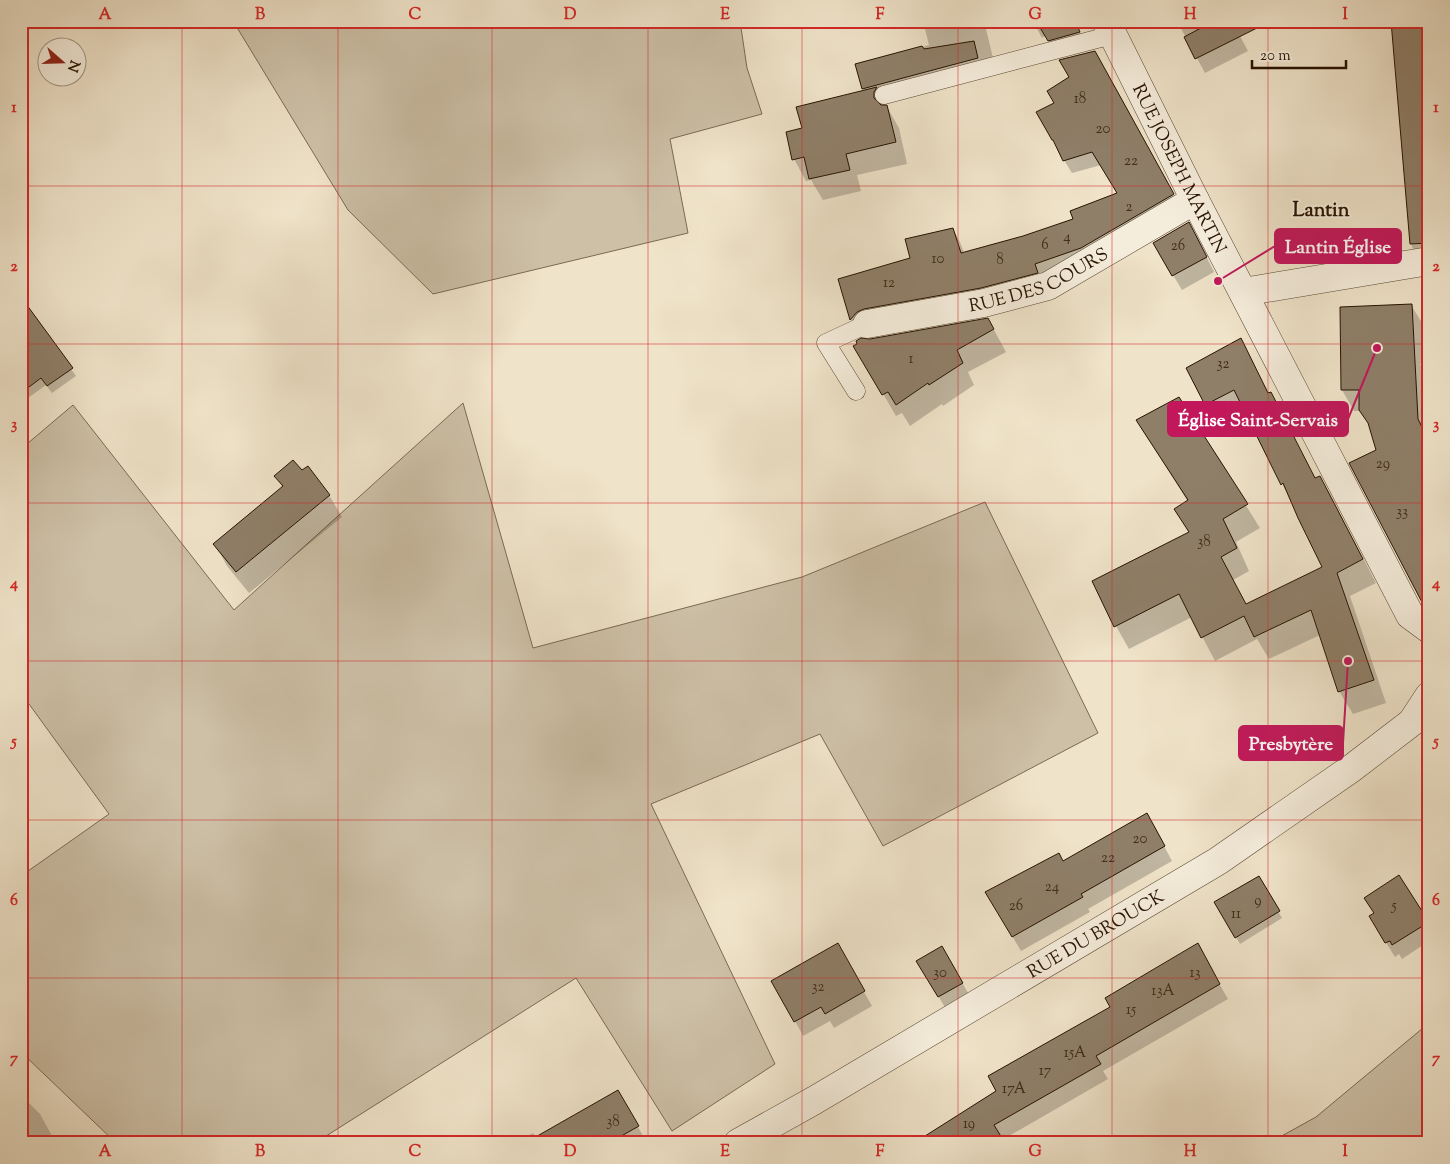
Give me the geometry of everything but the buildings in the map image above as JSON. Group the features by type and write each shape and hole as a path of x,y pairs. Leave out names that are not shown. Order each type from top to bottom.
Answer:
{"street":[{"name":"RUE JOSEPH MARTIN","path":"1109,28 1195,200 1410,615 1429,630"},
{"name":"RUE DES COURS","path":"867,324 984,304 1048,286 1195,200"},
{"path":"1243,292 1429,261"},
{"name":"RUE DU BROUCK","path":"738,1143 832,1090 1218,861 1352,768 1412,722 1429,696"}],"lane":[{"path":"884,95 1109,28"},
{"path":"856,391 826,343 867,324"}],"shaded area":[{"path":"233,21 740,21 747,68 762,114 670,139 688,233 433,294 348,210"},
{"path":"463,403 533,648 802,577 985,502 1098,733 883,846 820,734 651,804 775,1064 672,1131 576,978 315,1143 116,1143 21,1052 21,876 109,814 21,693 21,449 73,405 234,610"},
{"path":"1429,1023 1429,1143 1269,1143 1316,1117"}],"place":[{"name":"Lantin Église","path":"1218,281"},
{"name":"Église Saint-Servais","path":"1377,348"},
{"name":"Presbytère","path":"1348,661"}],"district":[{"name":"Lantin","path":"1321,209"}]}
